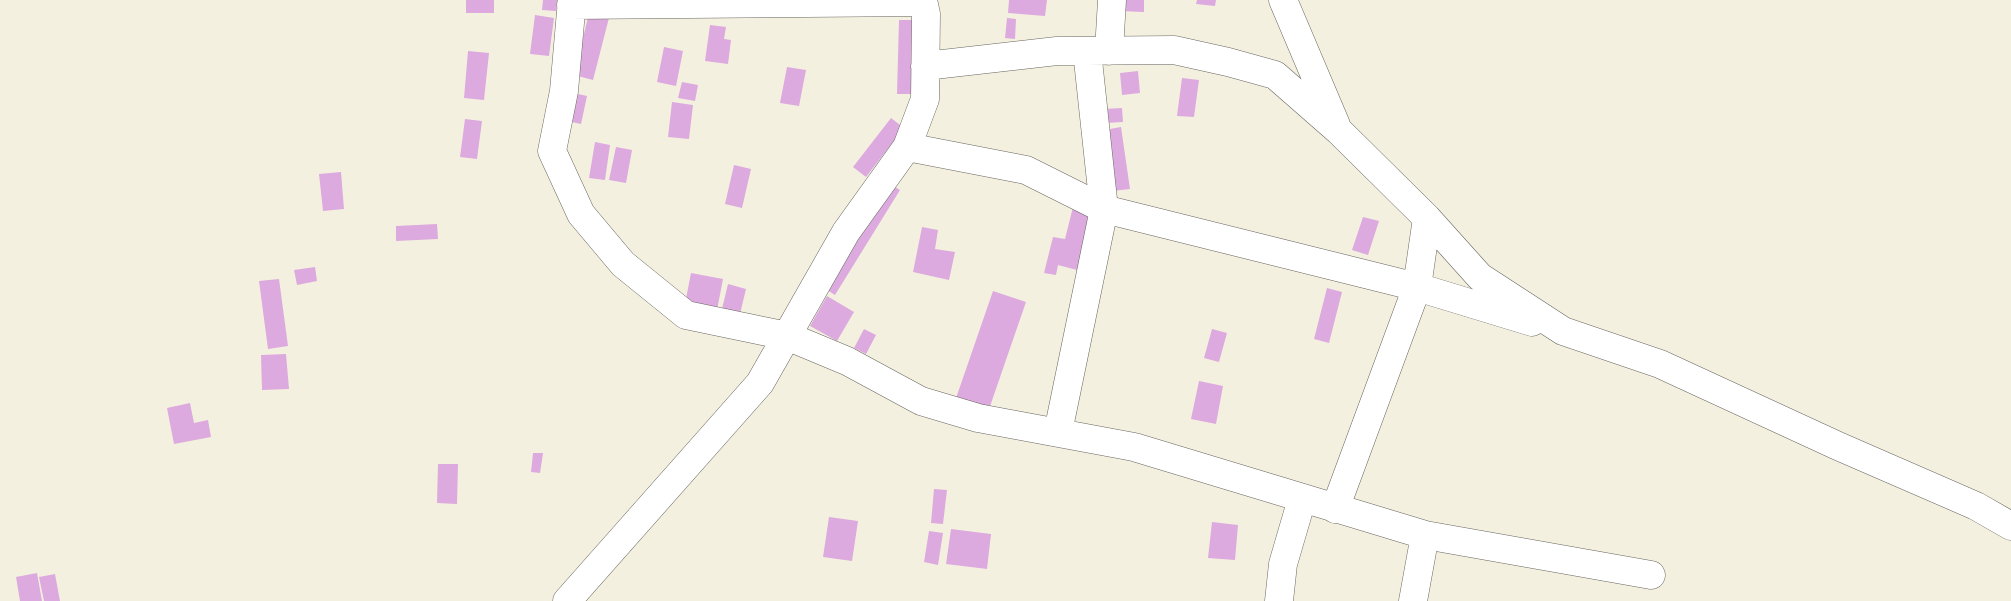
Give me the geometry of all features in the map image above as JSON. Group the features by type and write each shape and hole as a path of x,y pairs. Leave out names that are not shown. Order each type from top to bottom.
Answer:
{"street":[{"path":"1058,432 1104,209 1098,51 1112,0"},
{"path":"1283,0 1338,131"},
{"path":"567,601 760,383 787,336 846,232 907,147 925,100 926,14 923,1 572,2 564,91 552,151 581,214 623,264 686,315 787,336 847,361 921,401 978,418 1134,446 1302,499 1425,535 1651,575"},
{"path":"925,66 1057,52 1174,50 1275,75 1338,131 1428,218 1480,277 1563,331"},
{"path":"907,147 1026,170 1104,209 1417,287 1563,331 1660,364 1838,446 1976,506 2011,526"},
{"path":"1335,509 1417,287 1428,218"},
{"path":"1279,601 1283,564 1302,499"},
{"path":"1413,601 1425,535"}],"building":[{"path":"466,0 494,0 494,13 466,13"},
{"path":"543,0 557,0 556,11 542,10"},
{"path":"1009,0 1047,0 1045,16 1008,13"},
{"path":"1120,0 1144,0 1144,12 1119,11"},
{"path":"1197,0 1216,0 1215,6 1196,4"},
{"path":"590,9 610,14 593,80 574,75"},
{"path":"535,15 554,18 549,56 530,54"},
{"path":"1007,18 1016,19 1015,39 1005,38"},
{"path":"899,20 915,20 913,94 897,94"},
{"path":"710,25 726,27 724,39 731,40 728,64 705,61"},
{"path":"664,47 683,51 676,86 657,82"},
{"path":"468,51 489,53 484,100 464,98"},
{"path":"787,67 806,70 799,106 780,103"},
{"path":"1138,71 1140,93 1122,95 1120,73"},
{"path":"1182,78 1199,80 1194,117 1177,116"},
{"path":"682,82 698,85 695,101 678,98"},
{"path":"569,92 587,96 581,124 563,120"},
{"path":"672,102 693,105 689,139 668,137"},
{"path":"1122,108 1123,122 1105,123 1104,109"},
{"path":"891,118 904,128 866,177 853,167"},
{"path":"465,119 482,121 477,159 460,157"},
{"path":"1121,127 1130,189 1112,191 1104,130"},
{"path":"595,142 610,145 605,180 589,178"},
{"path":"616,147 632,150 626,183 609,180"},
{"path":"734,165 751,169 742,208 725,204"},
{"path":"341,172 344,209 323,211 319,174"},
{"path":"889,183 900,190 835,295 824,288"},
{"path":"1074,203 1094,208 1077,270 1058,265 1056,275 1044,273 1053,237 1065,239"},
{"path":"1363,217 1379,221 1368,255 1352,250"},
{"path":"437,224 438,239 396,241 396,226"},
{"path":"922,227 938,230 935,249 955,252 949,280 913,272"},
{"path":"315,267 317,281 297,285 294,270"},
{"path":"691,273 723,279 716,315 684,309"},
{"path":"279,279 288,346 268,349 259,281"},
{"path":"728,284 746,289 739,318 721,313"},
{"path":"1327,288 1342,292 1329,343 1314,339"},
{"path":"993,291 1026,302 988,412 955,401"},
{"path":"827,296 854,312 837,341 810,326"},
{"path":"864,329 876,335 866,354 854,348"},
{"path":"1212,329 1227,333 1219,362 1204,358"},
{"path":"286,354 289,389 262,390 261,355"},
{"path":"1199,381 1223,386 1216,424 1191,419"},
{"path":"190,403 194,423 208,420 211,437 174,444 167,408"},
{"path":"533,453 543,453 540,473 531,472"},
{"path":"438,464 458,464 457,504 437,503"},
{"path":"934,489 947,490 943,524 931,523"},
{"path":"829,517 858,521 852,561 823,557"},
{"path":"1212,522 1238,525 1235,560 1208,558"},
{"path":"951,529 991,534 987,569 946,564"},
{"path":"929,531 943,533 938,565 924,562"},
{"path":"37,573 42,601 20,601 16,577"},
{"path":"55,574 60,601 44,601 39,577"}]}
